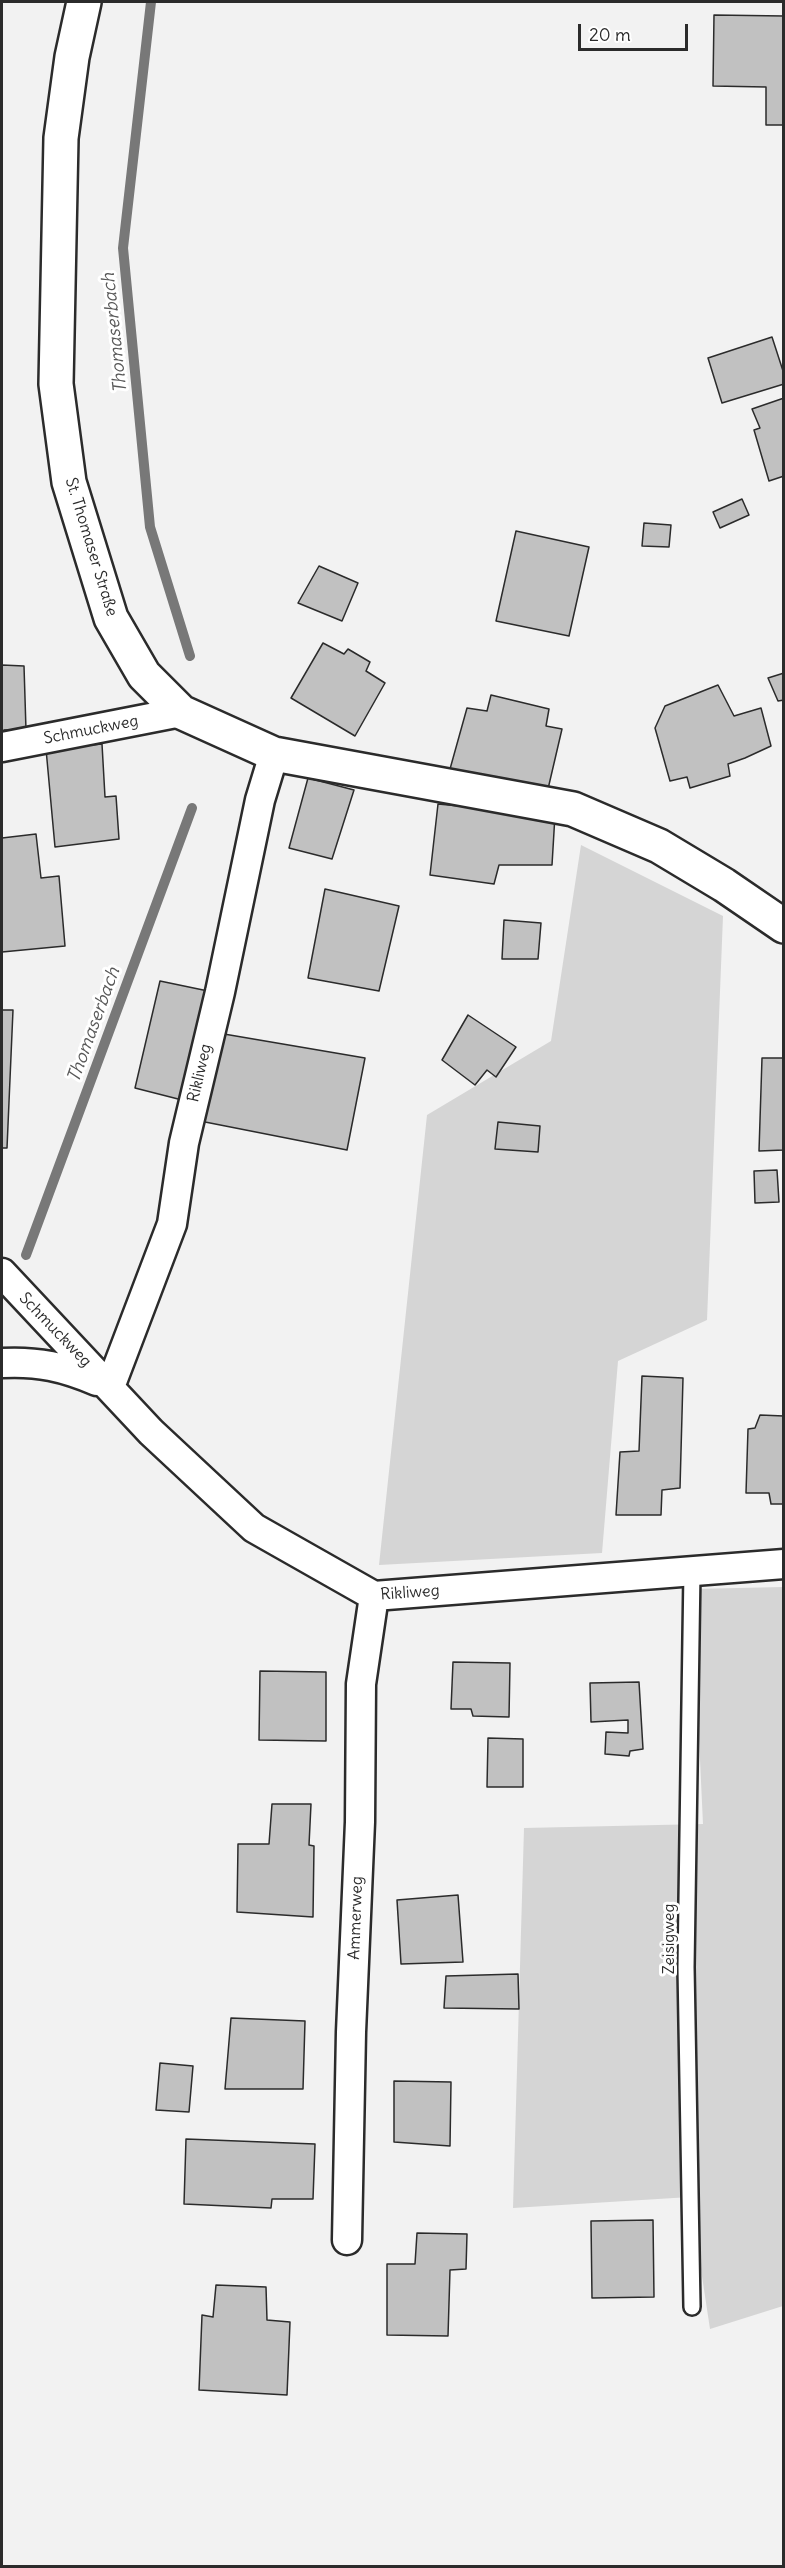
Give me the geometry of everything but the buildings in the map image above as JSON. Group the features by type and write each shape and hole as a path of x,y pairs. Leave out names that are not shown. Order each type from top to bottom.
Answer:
{"main road":[{"name":"St. Thomaser Straße","path":"84,2 72,57 61,138 56,384 69,482 111,618 144,675 181,712 274,754 573,809 659,846 724,885 783,926"}],"street":[{"name":"Schmuckweg","path":"2,747 181,712"},
{"name":"Rikliweg","path":"110,1387 172,1224 184,1143 220,992 260,800 274,754"},
{"name":"Schmuckweg","path":"2,1273 61,1338 110,1387"},
{"name":"Rikliweg","path":"2,1363 18,1362 66,1368 110,1387 151,1432 254,1528 374,1596 783,1564"},
{"name":"Ammerweg","path":"347,2240 351,2032 360,1821 361,1684 374,1596"}],"lane":[{"name":"Zeisigweg","path":"692,1571 686,1956 692,2307"}],"shaded area":[{"path":"581,845 723,916 707,1320 618,1361 602,1553 379,1565 427,1115 551,1041"},
{"path":"783,1587 783,2306 710,2329 690,2197 513,2208 524,1828 703,1824 692,1589"}],"waterway":[{"name":"Thomaserbach","path":"151,2 123,248 150,527 190,656"},
{"name":"Thomaserbach","path":"26,1255 192,808"}]}
